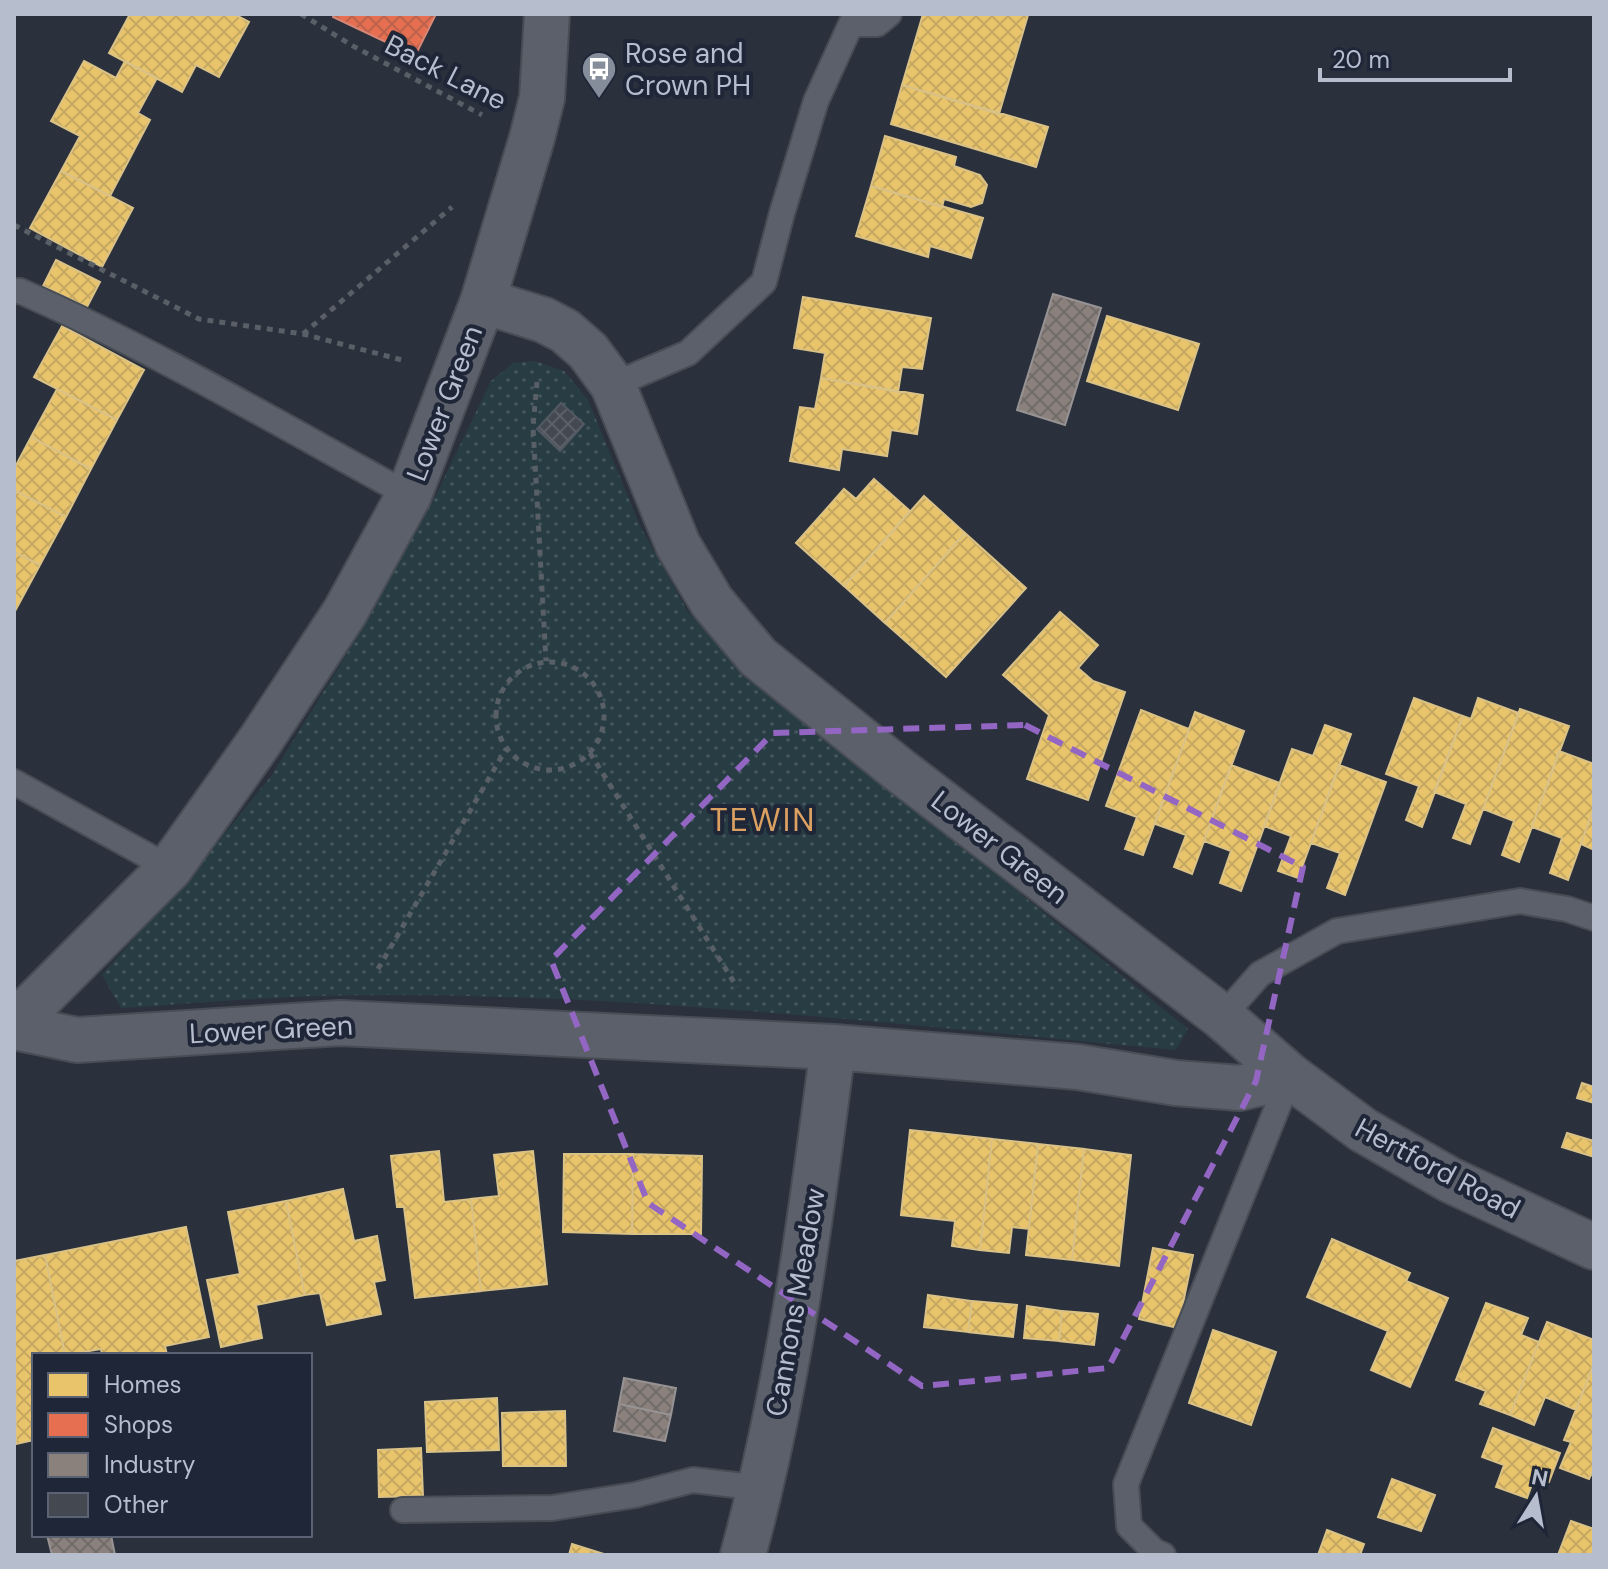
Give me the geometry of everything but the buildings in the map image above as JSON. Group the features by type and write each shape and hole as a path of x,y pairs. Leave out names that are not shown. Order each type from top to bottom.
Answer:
{"street":[{"path":"483,301 542,98 547,14"},
{"name":"Lower Green","path":"14,1026 170,868 260,741 345,612 409,495 483,301 544,320 565,331 588,351 613,385 678,545 712,602 758,657 898,769 1222,1017 1290,1076"},
{"name":"Lower Green","path":"14,1026 77,1040 340,1023 833,1047 1078,1067 1176,1083 1240,1088 1290,1076"},
{"name":"Cannons Meadow","path":"743,1555 761,1488 813,1203 833,1047"},
{"name":"Hertford Road","path":"1290,1076 1363,1130 1450,1180 1594,1247"}],"lane":[{"path":"613,385 688,353 764,282 816,101 851,24 877,24 889,14"},
{"path":"14,291 72,314 127,342 409,495"},
{"path":"14,782 170,868"},
{"path":"1222,1017 1260,974 1337,931 1520,901 1567,909 1594,918"},
{"path":"1163,1555 1154,1551 1129,1526 1126,1484 1290,1076"},
{"path":"403,1510 552,1508 635,1495 693,1480 761,1488"}],"path":[{"name":"Back Lane","path":"301,14 456,103 532,138"},
{"path":"303,334 460,200"},
{"path":"14,225 199,319 303,334 457,374"},
{"path":"544,320 533,427 546,661"},
{"path":"546,661 569,664 585,675 597,689 604,706 604,718 600,737 590,753 563,768 542,770 524,764 506,749 497,731 495,712 506,683 520,670 546,661"},
{"path":"340,1023 375,974 506,749"},
{"path":"590,753 745,1000 761,1043"}],"highlighted area":[{"path":"1025,725 1303,867 1256,1081 1108,1368 922,1386 648,1203 551,960 773,733"}],"shaded area":[{"path":"535,361 564,371 588,400 640,526 688,612 753,678 1188,1029 1176,1050 746,1011 530,998 314,996 121,1008 102,975 203,860 272,775 361,631 436,495 491,381 513,363"}],"place":[{"name":"Rose and Crown PH","path":"599,100"}],"district":[{"name":"TEWIN","path":"763,820"}]}
